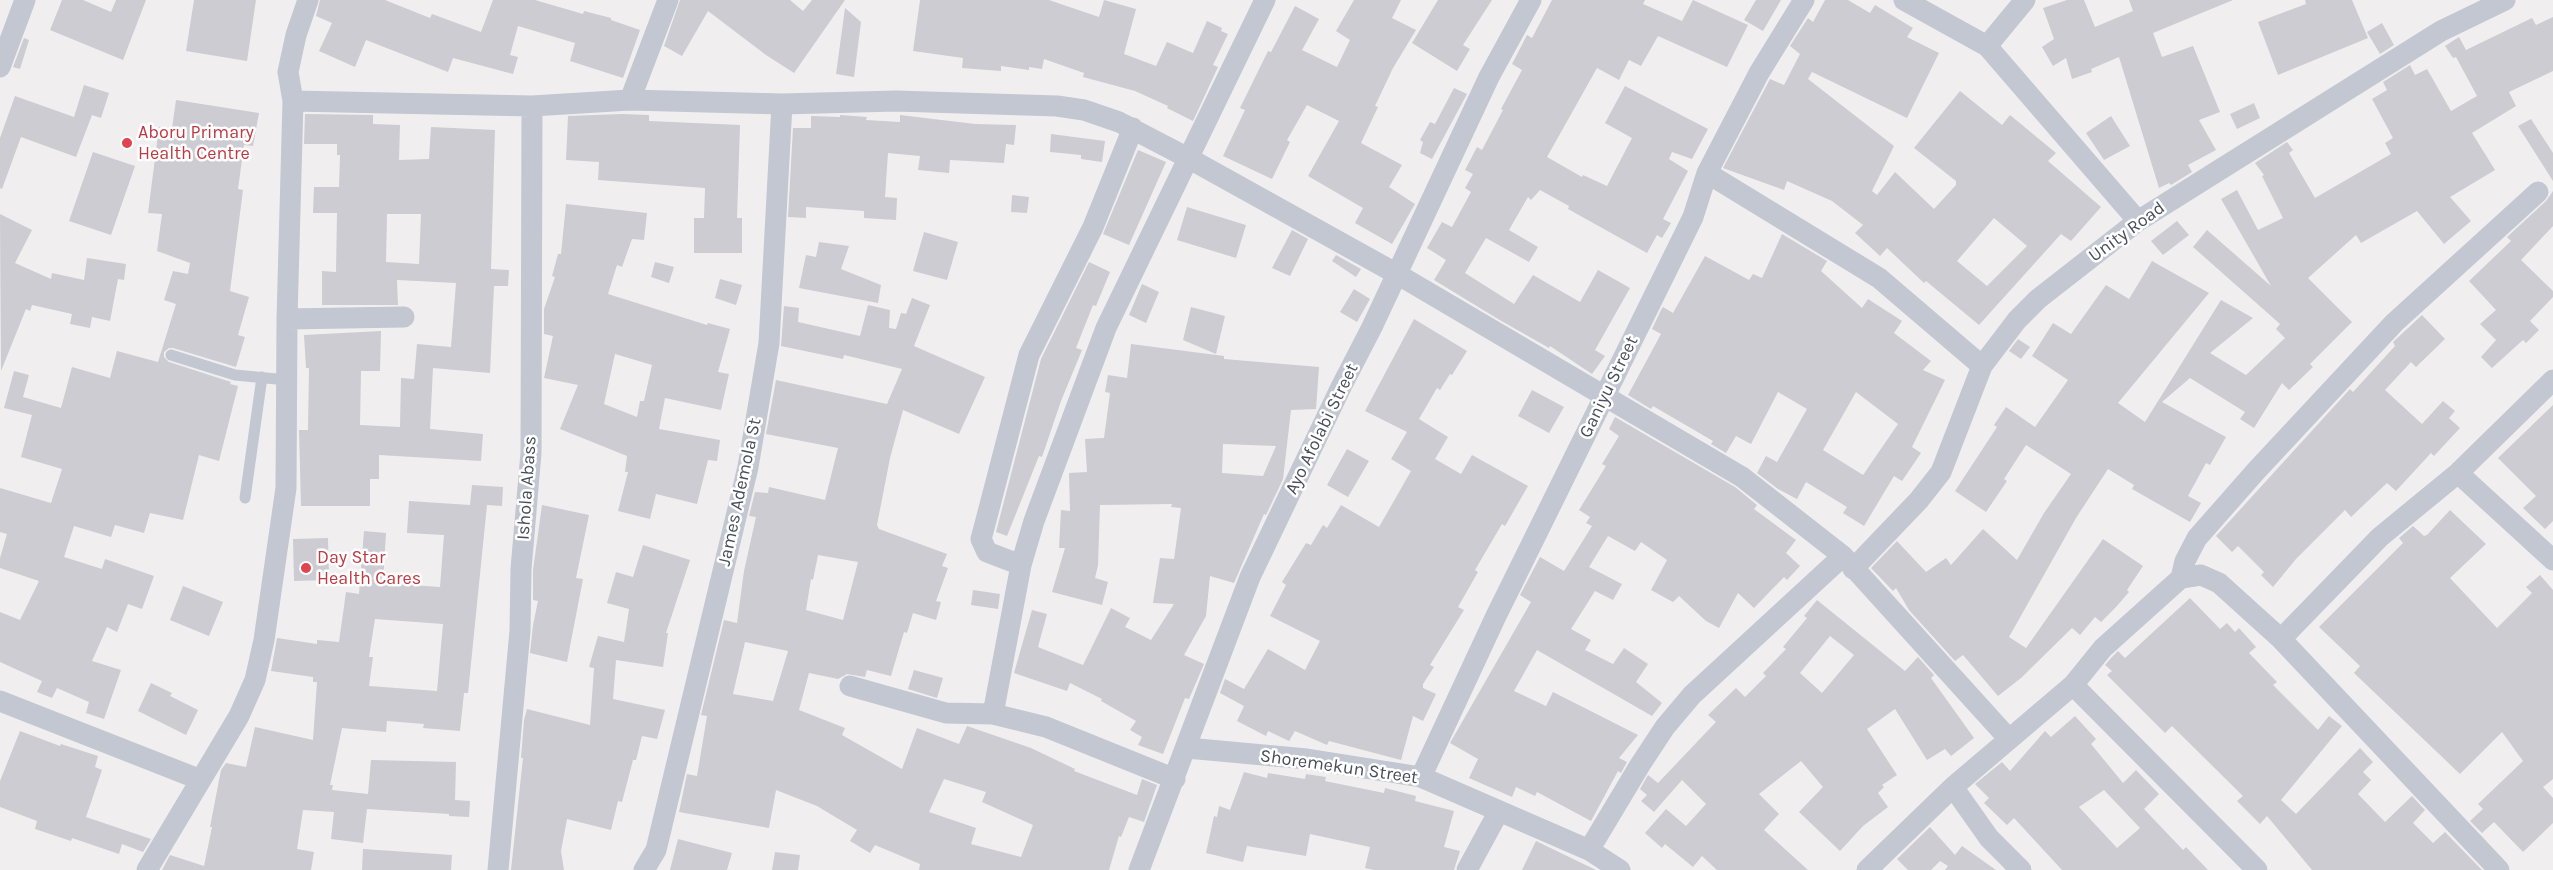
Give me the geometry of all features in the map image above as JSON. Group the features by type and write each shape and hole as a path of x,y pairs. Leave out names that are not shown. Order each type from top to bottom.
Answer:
{"street":[{"path":"0,67 25,0"},
{"path":"147,870 239,716 255,680 264,640 286,488 287,319 294,101 288,72 296,36 308,0"},
{"path":"630,100 668,0"},
{"path":"993,714 1021,564 1034,521 1106,328 1190,159 1264,0"},
{"name":"Ayo Afolabi Street","path":"1139,870 1176,779 1250,577 1397,274 1489,78 1531,0"},
{"name":"Ganiyu Street","path":"1421,777 1496,616 1694,218 1707,173 1759,72 1804,0"},
{"path":"1904,0 1987,46 2138,221"},
{"path":"1987,46 2025,0"},
{"name":"Unity Road","path":"1589,850 1640,764 1665,727 1692,695 1848,563 1919,500 1941,472 1982,366 2017,320 2038,299 2138,221 2441,31 2505,0"},
{"path":"294,101 532,106 630,100 782,104 896,101 1057,106 1084,110 1133,128 1397,274 1742,477 1848,563 2008,738"},
{"name":"James Ademola St","path":"644,870 656,850 748,467 768,343 782,104"},
{"name":"Ishola Abass","path":"498,870 520,631 522,569 531,453 532,106"},
{"path":"1021,564 987,552 981,539 1029,355 1094,227 1133,128"},
{"path":"1707,173 1879,278 1982,366"},
{"path":"2181,578 2185,561 2198,538 2263,464 2394,323 2538,192"},
{"path":"287,319 404,317"},
{"path":"2281,640 2380,537 2458,474 2553,380"},
{"path":"2458,474 2553,560"},
{"path":"1867,870 1953,787 2073,684 2103,648 2181,578 2201,575 2219,583 2281,640 2499,870"},
{"path":"2073,684 2257,870"},
{"path":"850,686 946,714 993,714 1046,727 1176,779"},
{"path":"0,701 201,780"},
{"name":"Shoremekun Street","path":"1187,748 1307,759 1421,777 1589,850 1620,870"},
{"path":"1953,787 1990,838 2021,870"},
{"path":"1467,870 1499,811"}],"lane":[{"path":"171,355 235,375 287,380"},
{"path":"245,498 262,377"}],"building":[{"path":"62,0 83,0 111,12 116,0 146,0 123,60 50,30"},
{"path":"194,0 256,0 247,61 186,51"},
{"path":"320,0 385,0 430,18 432,14 481,32 493,0 535,0 583,14 584,11 611,18 611,20 640,30 623,78 570,61 575,43 518,26 510,55 518,57 513,74 453,58 448,72 366,40 355,67 319,51 332,23 316,16"},
{"path":"680,0 790,0 803,11 812,0 845,0 794,73 766,55 708,11 682,56 664,46"},
{"path":"920,0 1049,0 1099,17 1104,0 1136,9 1124,54 1156,66 1167,42 1193,53 1207,21 1222,28 1221,31 1228,34 1213,65 1218,67 1193,121 1167,108 1168,106 1135,91 1083,77 1084,73 1044,59 1042,69 1029,67 1029,70 1001,66 1001,71 962,68 963,58 913,51"},
{"path":"1354,0 1401,0 1392,18 1416,30 1393,68 1375,106 1378,107 1361,143 1402,165 1389,187 1415,204 1392,244 1355,223 1363,208 1308,176 1339,121 1307,105 1287,140 1290,142 1272,179 1223,156 1245,110 1240,108 1268,51 1271,52 1295,6 1319,19 1302,50 1337,67 1350,40 1336,31"},
{"path":"1438,0 1492,0 1463,45 1470,49 1457,71 1412,43"},
{"path":"1552,0 1645,0 1643,4 1682,21 1693,0 1748,25 1727,67 1658,36 1641,66 1629,60 1619,80 1597,68 1547,157 1582,177 1583,175 1607,186 1632,138 1605,123 1625,86 1708,129 1692,159 1672,152 1669,159 1688,171 1663,219 1671,223 1662,238 1657,235 1647,253 1568,209 1569,206 1540,190 1531,200 1528,197 1509,230 1538,247 1529,262 1486,238 1465,273 1514,304 1533,275 1580,302 1598,270 1630,288 1595,350 1605,356 1592,374 1550,346 1549,348 1498,319 1434,280 1446,260 1427,248 1442,222 1452,227 1471,192 1465,188 1473,174 1465,170 1477,147 1482,150 1503,110 1501,109 1522,70 1512,64 1527,35 1532,38"},
{"path":"1756,0 1781,0 1763,31 1744,20"},
{"path":"1825,0 1848,0 1870,13 1875,5 1913,28 1907,37 1939,53 1907,118 1812,72 1808,79 1894,146 1872,191 1877,195 1895,172 1934,209 1956,185 1956,181 1914,148 1960,91 2002,125 2010,115 2056,153 2048,161 2101,207 2071,241 2061,234 1979,325 1926,281 1924,283 1887,248 1880,256 1855,233 1863,225 1832,201 1787,181 1784,190 1723,168 1770,79 1784,85 1800,54 1790,46 1808,18 1813,22","holes":["1994,218 2027,246 1987,286 1957,261"]},
{"path":"2067,0 2084,0 2095,27 2133,11 2129,0 2233,0 2153,33 2162,57 2193,46 2220,112 2199,120 2216,150 2188,165 2192,172 2171,185 2169,183 2159,188 2119,57 2091,69 2092,72 2072,79 2066,58 2053,66 2042,47 2054,39 2043,8"},
{"path":"2305,0 2352,0 2368,38 2278,75 2258,22 2306,4"},
{"path":"845,8 861,22 854,77 836,74"},
{"path":"2553,17 2553,71 2509,92 2516,106 2472,133 2495,170 2450,197 2471,221 2444,244 2417,211 2361,243 2356,235 2308,278 2352,322 2310,364 2313,367 2289,390 2282,383 2254,428 2240,419 2245,412 2190,378 2162,402 2226,437 2210,465 2206,463 2188,496 2201,503 2190,522 2132,489 2134,485 2108,469 2076,518 2009,637 2026,648 2103,539 2143,566 2127,590 2129,592 2116,607 2101,622 2095,617 2080,635 2072,628 2021,678 1998,696 1963,655 1955,661 1909,610 1896,588 1893,591 1871,568 1897,541 1926,572 1946,558 1951,565 1983,529 2017,560 2044,513 2071,474 2026,445 2004,479 2007,481 1986,512 1955,491 1997,427 1994,425 2006,407 2035,427 2068,380 2032,356 2053,323 2071,334 2106,285 2129,299 2152,261 2209,293 2118,403 2145,422 2221,300 2253,318 2210,353 2246,375 2285,338 2276,329 2280,324 2193,247 2207,230 2271,286 2221,199 2237,190 2258,230 2283,218 2262,176 2264,175 2255,163 2287,142 2293,150 2289,153 2315,198 2391,154 2385,143 2393,138 2372,99 2387,90 2383,82 2410,65 2415,75 2427,69 2451,111 2477,96 2456,57 2453,58 2445,46 2459,37 2466,50 2532,18 2536,25"},
{"path":"2382,23 2394,45 2380,54 2367,32"},
{"path":"24,38 29,40 20,69 13,67"},
{"path":"84,85 109,93 101,118 92,115 76,157 21,137 2,189 0,188 0,138 15,96 74,117"},
{"path":"1454,88 1467,94 1432,159 1420,153 1423,142 1420,140 1430,122 1435,124"},
{"path":"176,100 259,113 253,146 244,145 238,189 243,190 230,291 249,297 238,335 245,337 236,367 173,348 169,348 164,352 164,357 169,362 238,386 219,461 199,455 183,520 150,513 144,533 115,525 111,537 74,526 64,557 102,569 105,559 154,576 142,609 128,604 117,632 107,627 92,661 121,670 104,719 86,713 89,702 57,688 52,698 37,692 42,681 0,662 0,612 20,620 39,581 0,568 0,558 7,534 0,532 0,488 51,503 62,469 21,457 32,415 4,408 14,371 29,375 23,397 61,408 72,367 110,378 117,351 158,362 176,304 164,300 173,271 188,274 190,263 157,251 162,214 148,213 159,127 172,128"},
{"path":"2254,103 2260,118 2237,129 2230,114"},
{"path":"305,114 373,115 373,124 400,125 399,160 429,159 431,127 495,130 491,269 509,270 508,286 494,286 490,373 433,368 430,429 483,434 481,461 379,455 379,479 370,479 370,506 301,506 299,430 308,430 309,368 306,368 304,335 381,331 380,371 361,371 360,425 400,427 401,378 414,379 417,344 451,347 456,283 397,280 398,305 322,305 322,271 336,272 337,213 313,213 314,187 339,187 340,155 337,155 337,144 304,144","holes":["387,214 421,214 419,264 386,262"]},
{"path":"649,115 649,121 740,125 737,218 742,218 742,253 694,253 694,218 704,218 705,188 598,180 599,162 566,160 568,116"},
{"path":"840,115 867,117 866,120 900,122 900,115 975,124 1016,125 1014,145 1006,144 1004,163 950,160 949,173 918,170 920,156 888,153 885,197 897,198 896,220 864,218 864,211 806,207 806,218 788,217 793,128 811,128 811,116 840,117"},
{"path":"2111,116 2130,146 2104,160 2086,133"},
{"path":"2531,119 2553,153 2553,181 2518,126"},
{"path":"1051,134 1105,141 1102,162 1081,159 1081,155 1050,152"},
{"path":"1138,150 1166,162 1129,245 1103,234"},
{"path":"93,152 135,166 111,235 69,221"},
{"path":"2553,191 2553,226 2521,260 2553,291 2553,297 2530,321 2539,330 2526,343 2523,340 2492,368 2481,357 2496,340 2480,324 2496,310 2469,281 2511,241 2507,237 2546,201"},
{"path":"1012,195 1029,197 1027,213 1011,212"},
{"path":"566,204 647,213 644,240 632,239 622,267 617,265 608,294 707,325 708,323 730,329 718,372 729,374 721,410 665,398 659,429 720,440 717,461 708,460 697,504 656,494 650,519 618,511 628,472 625,472 627,456 560,429 578,385 544,378 553,336 544,334 544,309 555,277 552,276 558,254 561,254","holes":["615,354 652,365 644,401 640,401 637,417 604,404"]},
{"path":"1187,207 1246,225 1236,258 1177,240"},
{"path":"0,214 32,230 15,263 51,279 52,273 84,280 87,258 126,264 124,280 118,279 110,321 92,317 90,328 70,324 72,314 32,305 30,311 26,309 1,371"},
{"path":"2177,221 2189,235 2163,255 2151,241"},
{"path":"1292,230 1308,239 1290,276 1272,268"},
{"path":"924,232 958,242 947,280 913,271"},
{"path":"1782,234 1827,261 1821,271 1862,308 1868,299 1902,321 1894,333 1931,361 1923,370 1945,380 1912,447 1921,453 1902,481 1894,476 1864,526 1843,513 1847,507 1806,482 1797,499 1778,489 1757,473 1766,456 1777,462 1807,409 1778,392 1751,444 1736,436 1726,453 1711,444 1713,441 1653,406 1651,409 1628,395 1661,334 1652,329 1661,310 1663,307 1673,313 1705,256 1749,280 1753,274 1762,278","holes":["1856,392 1898,424 1863,475 1823,450"]},
{"path":"819,242 849,246 841,269 881,285 878,303 799,288 806,255 816,257"},
{"path":"1336,255 1361,269 1356,277 1332,261"},
{"path":"655,262 674,267 669,283 651,277"},
{"path":"1089,262 1110,272 1096,306 1093,305 1076,348 1082,350 1061,401 1042,457 1039,456 1007,536 996,532 1041,359"},
{"path":"720,279 742,285 736,305 715,298"},
{"path":"1142,284 1159,292 1146,323 1129,315"},
{"path":"1354,289 1370,299 1357,322 1340,312"},
{"path":"912,298 930,305 914,346 985,377 959,434 903,410 890,458 877,525 879,529 947,554 942,566 948,568 936,601 941,602 936,620 913,613 907,633 904,632 891,676 867,670 865,677 847,674 838,679 809,673 799,710 845,728 842,735 902,769 917,728 959,744 967,726 1031,748 1075,769 1074,771 1137,795 1142,779 1157,785 1144,822 1129,817 1121,837 1119,836 1109,870 919,870 920,864 875,845 870,853 850,841 857,830 817,806 776,790 769,828 679,812 687,774 697,776 707,716 701,715 724,620 737,623 744,571 756,517 749,516 755,492 768,493 769,487 825,500 838,448 766,434 776,380 887,404 902,369 844,355 843,359 781,346 784,306 799,308 798,322 860,336 868,305 890,310 889,328 896,329 901,313 906,314","holes":["818,555 858,562 843,620 806,610 811,579 813,580","745,642 788,651 773,701 733,694","944,779 986,792 982,802 1033,825 1021,857 971,844 976,828 929,812"]},
{"path":"1191,307 1225,316 1216,354 1183,340"},
{"path":"2422,315 2445,339 2416,367 2411,362 2385,390 2422,424 2443,401 2455,411 2449,418 2460,428 2434,456 2431,453 2396,491 2387,483 2351,517 2345,510 2296,559 2273,587 2261,575 2264,572 2238,546 2232,552 2216,536 2350,389 2353,392 2395,346 2393,342"},
{"path":"1414,319 1467,351 1440,390 1437,388 1419,419 1448,437 1435,459 1461,474 1472,455 1528,486 1505,526 1502,524 1475,570 1478,572 1458,607 1464,610 1430,665 1434,667 1423,684 1423,688 1436,694 1423,721 1413,716 1401,760 1329,741 1327,745 1295,731 1289,741 1268,731 1266,736 1237,721 1244,706 1220,693 1225,679 1244,689 1268,649 1305,670 1320,641 1270,616 1286,585 1282,582 1306,543 1311,545 1323,525 1327,528 1341,505 1379,527 1411,471 1391,459 1407,432 1365,411"},
{"path":"2018,339 2030,347 2021,359 2009,351"},
{"path":"1131,344 1224,356 1224,359 1319,367 1316,409 1291,410 1283,479 1266,515 1264,514 1234,583 1210,576 1206,616 1184,655 1204,664 1189,699 1185,698 1163,754 1138,745 1142,737 1130,730 1136,721 1101,701 1102,699 1070,683 1067,691 1014,673 1032,610 1047,614 1038,647 1083,665 1111,608 1130,618 1125,627 1151,640 1174,604 1153,603 1160,558 1174,559 1181,508 1171,507 1172,504 1100,505 1098,565 1095,578 1108,582 1102,605 1052,592 1065,548 1059,548 1061,510 1070,511 1069,473 1087,472 1085,439 1104,438 1110,393 1105,392 1108,375 1127,378","holes":["1223,444 1276,446 1263,476 1222,473"]},
{"path":"1532,390 1564,407 1549,433 1518,416"},
{"path":"2553,405 2553,521 2545,529 2523,508 2536,496 2498,458"},
{"path":"1615,417 1735,487 1757,505 1754,509 1796,540 1786,553 1800,566 1787,580 1784,577 1754,608 1738,593 1719,628 1706,621 1679,596 1673,602 1651,590 1667,560 1641,542 1635,551 1608,536 1589,567 1622,584 1613,600 1595,591 1571,629 1591,640 1585,650 1613,664 1624,648 1648,664 1636,682 1662,703 1652,716 1537,650 1514,691 1546,706 1553,692 1638,735 1619,758 1627,762 1621,773 1618,771 1591,821 1537,792 1535,796 1516,787 1512,797 1469,778 1478,759 1450,743 1531,602 1520,595 1540,557 1564,571 1592,526 1586,523 1590,517 1579,510 1606,466 1602,464 1619,436 1609,429"},
{"path":"1347,449 1369,461 1348,497 1327,485"},
{"path":"472,485 503,487 502,506 487,505 468,693 464,693 460,731 423,728 424,724 387,721 386,732 342,728 330,785 333,785 332,790 368,794 371,760 456,762 455,800 470,801 469,817 367,809 363,843 331,839 334,812 303,810 297,849 314,852 311,870 162,870 170,855 204,866 221,770 226,763 246,767 255,727 313,740 317,682 313,682 313,677 271,671 277,638 317,644 317,640 339,642 346,592 359,594 364,531 386,533 383,583 440,587 444,535 407,533 409,501 470,505","holes":["375,619 443,624 437,691 369,686 373,657 369,657"]},
{"path":"542,505 589,515 576,578 583,579 567,662 530,653 538,601 533,600 533,570"},
{"path":"2450,510 2486,544 2450,578 2497,628 2532,593 2526,587 2540,575 2553,590 2553,779 2543,787 2553,798 2553,823 2523,852 2494,822 2482,833 2470,821 2483,809 2478,804 2523,761 2502,732 2460,774 2354,673 2360,666 2319,627 2403,543 2399,538 2413,526 2424,536 2427,535"},
{"path":"328,538 329,580 294,581 293,539"},
{"path":"643,545 690,560 666,633 668,633 663,667 616,660 613,699 665,710 657,739 642,736 636,760 633,760 622,802 618,801 611,830 567,819 561,851 564,870 511,870 523,758 521,758 524,720 527,709 590,725 594,668 589,667 598,636 624,642 629,609 607,603 616,572 633,577"},
{"path":"183,586 223,602 209,636 170,620"},
{"path":"973,590 1000,594 998,609 971,605"},
{"path":"2190,598 2220,629 2227,623 2235,632 2239,628 2256,647 2249,653 2277,682 2273,685 2318,730 2329,716 2342,726 2281,800 2296,814 2360,748 2373,762 2363,772 2371,780 2358,794 2385,822 2412,796 2425,810 2413,823 2433,843 2445,832 2482,870 2312,870 2267,816 2260,824 2237,801 2243,796 2172,726 2165,733 2107,675 2112,671 2105,665 2118,651 2125,658"},
{"path":"1817,600 1905,671 1918,657 1934,675 1931,678 1974,738 1951,756 1945,749 1927,760 1895,709 1867,729 1897,775 1882,785 1884,787 1878,793 1888,807 1863,826 1840,851 1799,812 1823,787 1801,761 1759,794 1779,814 1764,830 1808,870 1717,870 1702,856 1693,867 1665,844 1662,848 1645,833 1666,809 1686,826 1706,804 1682,780 1654,812 1641,801 1647,795 1640,789 1648,775 1658,783 1716,722 1708,715 1736,688 1745,697 1766,676 1763,673 1786,649 1783,647 1807,618 1804,616","holes":["1830,636 1854,655 1822,693 1800,673"]},
{"path":"914,670 943,678 937,698 908,689"},
{"path":"151,683 172,693 170,696 198,710 186,735 138,711"},
{"path":"2075,716 2096,739 2091,744 2123,783 2136,770 2159,794 2144,809 2183,850 2186,847 2208,870 2062,870 2014,818 2007,825 1984,803 1989,798 1975,784 2002,762 2010,771 2045,731 2051,737","holes":["2104,790 2140,828 2117,848 2079,807"]},
{"path":"20,731 60,746 61,744 98,756 95,767 102,770 86,817 151,839 143,852 122,844 119,854 72,838 71,841 35,829 37,821 0,807 0,781"},
{"path":"1244,772 1267,778 1268,773 1305,779 1306,774 1326,777 1325,781 1384,793 1385,788 1416,796 1415,801 1454,811 1444,847 1460,851 1454,870 1374,870 1365,868 1370,847 1310,834 1306,856 1247,846 1243,862 1206,853 1214,816 1217,817 1219,806 1230,810"},
{"path":"1930,827 1955,855 1962,846 1996,870 1945,870 1948,866 1940,861 1931,870 1908,870 1897,859"},
{"path":"678,839 732,853 727,870 670,870"},
{"path":"1536,841 1596,870 1522,870"},
{"path":"363,849 452,855 451,870 362,870"},
{"path":"775,852 800,855 798,870 772,870"}],"place":[{"name":"Aboru Primary Health Centre","path":"127,143"},
{"name":"Day Star Health Cares","path":"306,568"}]}
